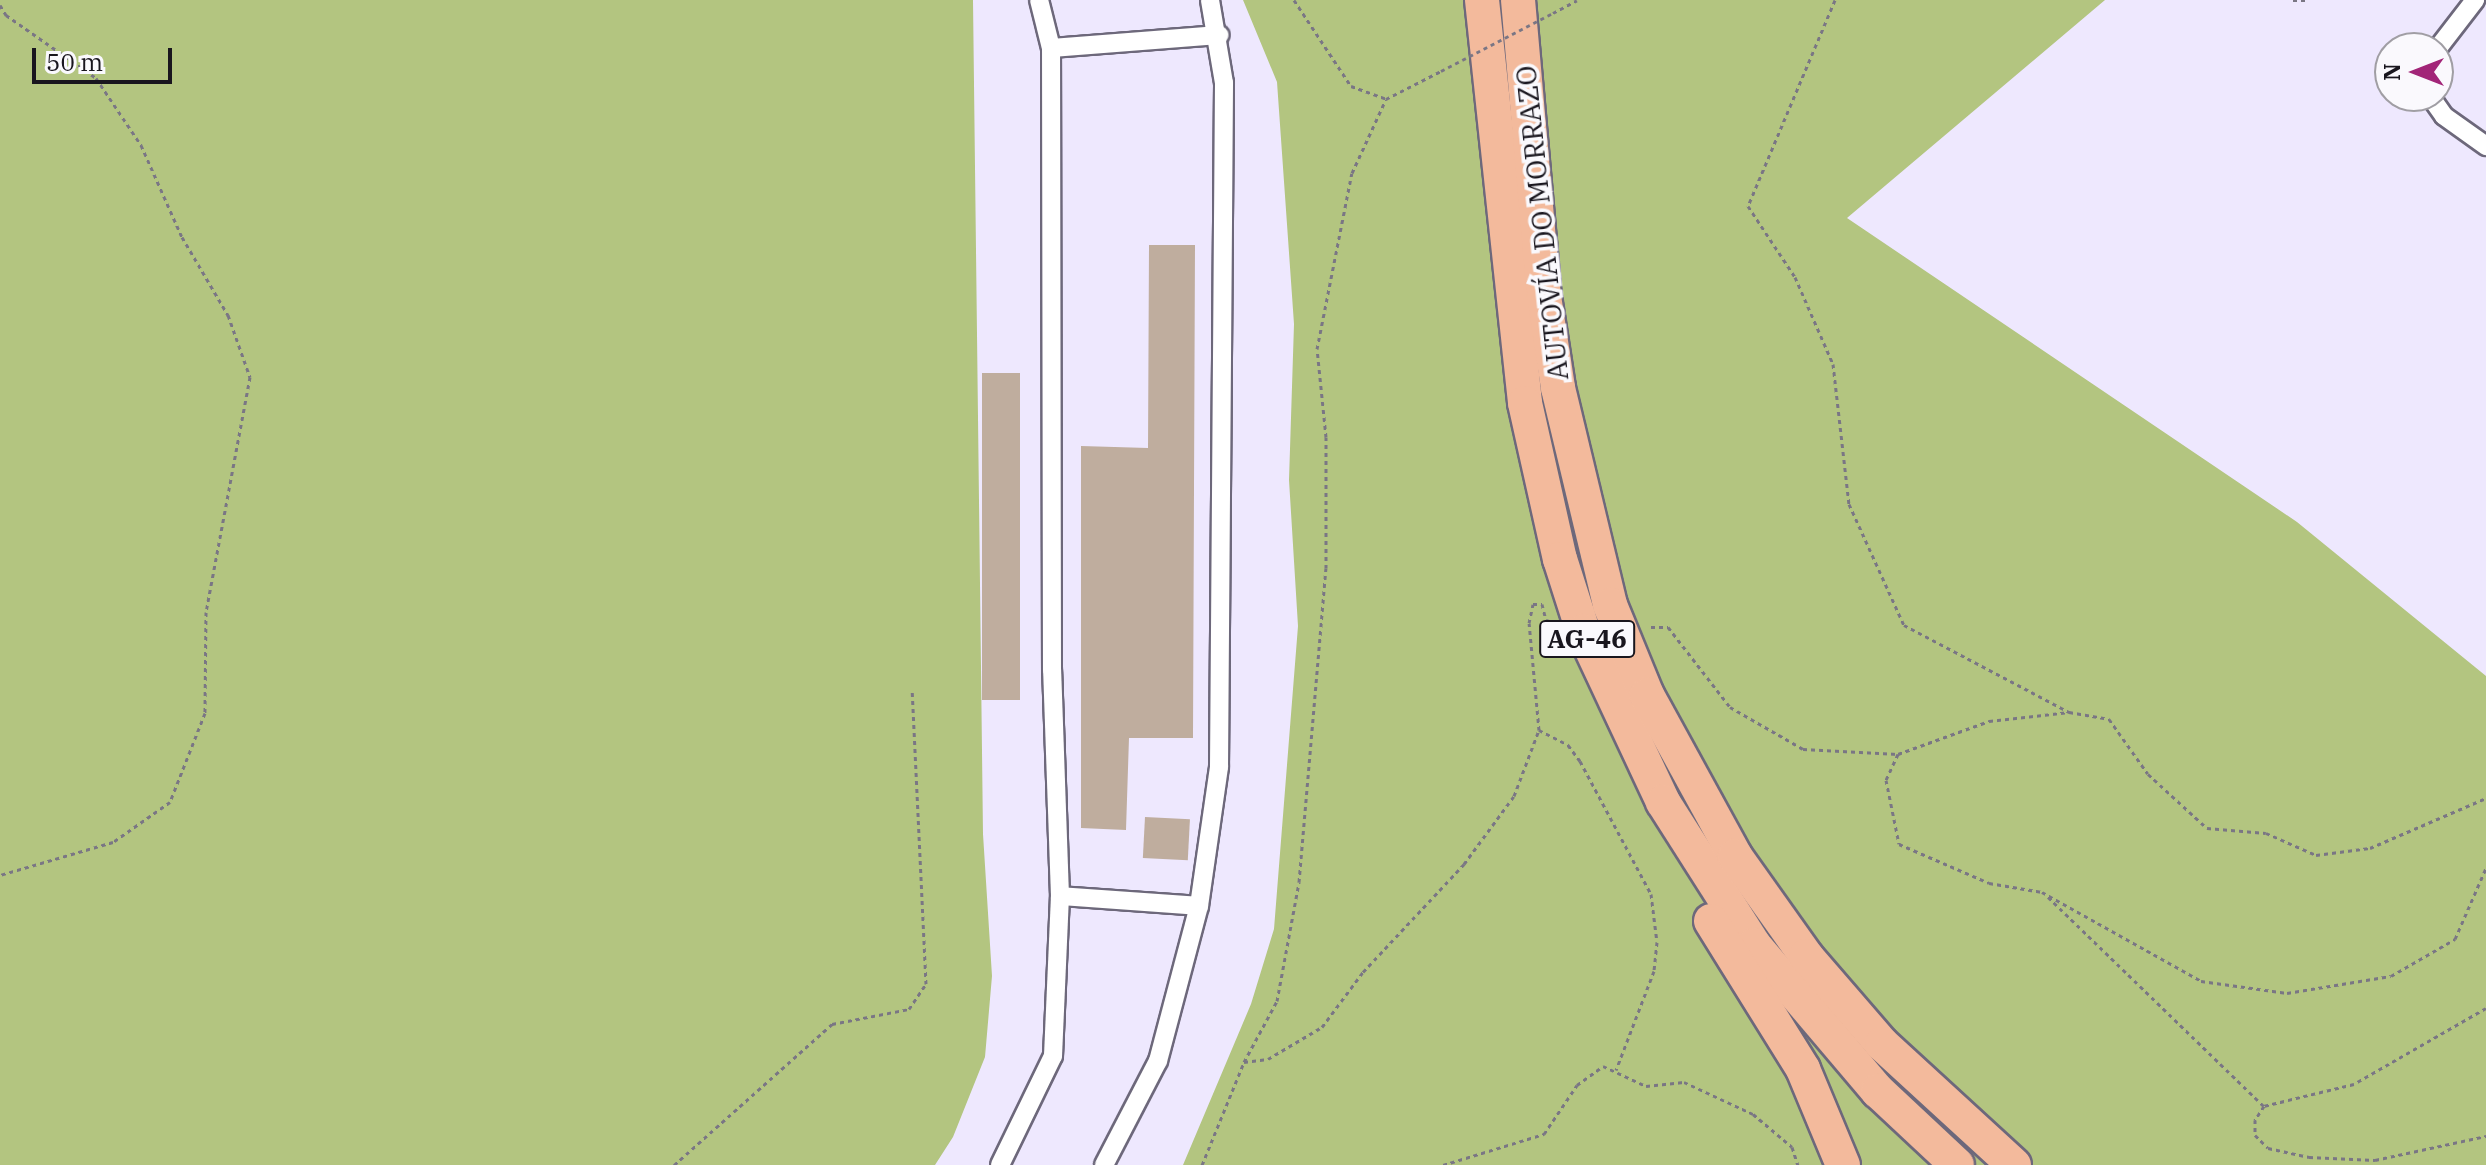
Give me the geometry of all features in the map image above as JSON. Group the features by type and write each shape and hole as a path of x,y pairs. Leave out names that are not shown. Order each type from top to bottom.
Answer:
{"highway":[{"name":"AUTOVÍA DO MORRAZO","path":"1482,0 1525,403 1557,545 1571,627 1663,802 1754,945 1878,1091 1957,1165"},
{"name":"AUTOVÍA DO MORRAZO","path":"1518,0 1544,296 1558,388 1610,605 1647,695 1735,856 1806,956 1882,1044 2014,1165"},
{"path":"1571,627 1614,743 1686,882 1803,1069 1843,1165"}],"street":[{"path":"1000,1165 1053,1056 1060,896 1051,654 1051,48 1039,0"},
{"path":"1104,1165 1158,1061 1199,906 1219,767 1224,83 1219,35 1210,0"},
{"path":"2450,32 2475,0"},
{"path":"1051,48 1219,35"},
{"path":"2441,112 2486,146"},
{"path":"1060,896 1199,906"}],"path":[{"path":"1294,0 1351,86 1386,99"},
{"path":"1202,1165 1244,1062 1277,1001 1299,882 1326,568 1326,437 1317,349 1352,173 1386,99 1577,0"},
{"path":"1835,0 1748,206 1795,277 1833,364 1849,504 1904,625 2069,712"},
{"path":"2293,0 2306,0"},
{"path":"0,5 6,15 96,78 105,91 141,145 182,237 228,315 250,377 206,612 205,713 170,802 113,842 0,875"},
{"path":"1244,1062 1268,1059 1322,1027 1363,972 1464,864 1514,796 1539,730 1529,623 1533,604 1542,604 1546,620 1571,627"},
{"path":"1651,627 1668,627 1730,707 1803,749 1898,754 1989,721 2069,712 2109,719 2148,774 2207,828 2266,833 2316,855 2370,848 2486,798"},
{"path":"674,1165 832,1024 909,1009 926,984 912,689"},
{"path":"1539,730 1568,745 1580,761 1651,894 1657,942 1654,971 1615,1072"},
{"path":"1898,754 1886,780 1899,844 1989,883 2042,892 2201,981 2287,993 2391,976 2455,939 2486,868"},
{"path":"2042,892 2264,1106"},
{"path":"2486,1008 2354,1084 2264,1106 2255,1120 2255,1135 2268,1148 2309,1157 2375,1160 2486,1136"},
{"path":"1443,1165 1544,1134 1577,1085 1603,1066 1646,1086 1684,1082 1753,1114 1792,1147 1798,1165"}],"green space":[{"path":"0,0 973,0 983,834 992,976 985,1057 953,1137 935,1165 0,1165"},
{"path":"1243,0 2105,0 1847,218 2297,522 2486,676 2486,1165 1183,1165 1251,1004 1274,929 1298,626 1289,480 1294,324 1277,82"}],"building":[{"path":"1149,245 1195,245 1193,738 1129,738 1126,830 1081,828 1081,446 1148,448"},
{"path":"982,373 1020,373 1020,700 982,700"},
{"path":"1145,817 1190,819 1188,860 1143,858"}]}
